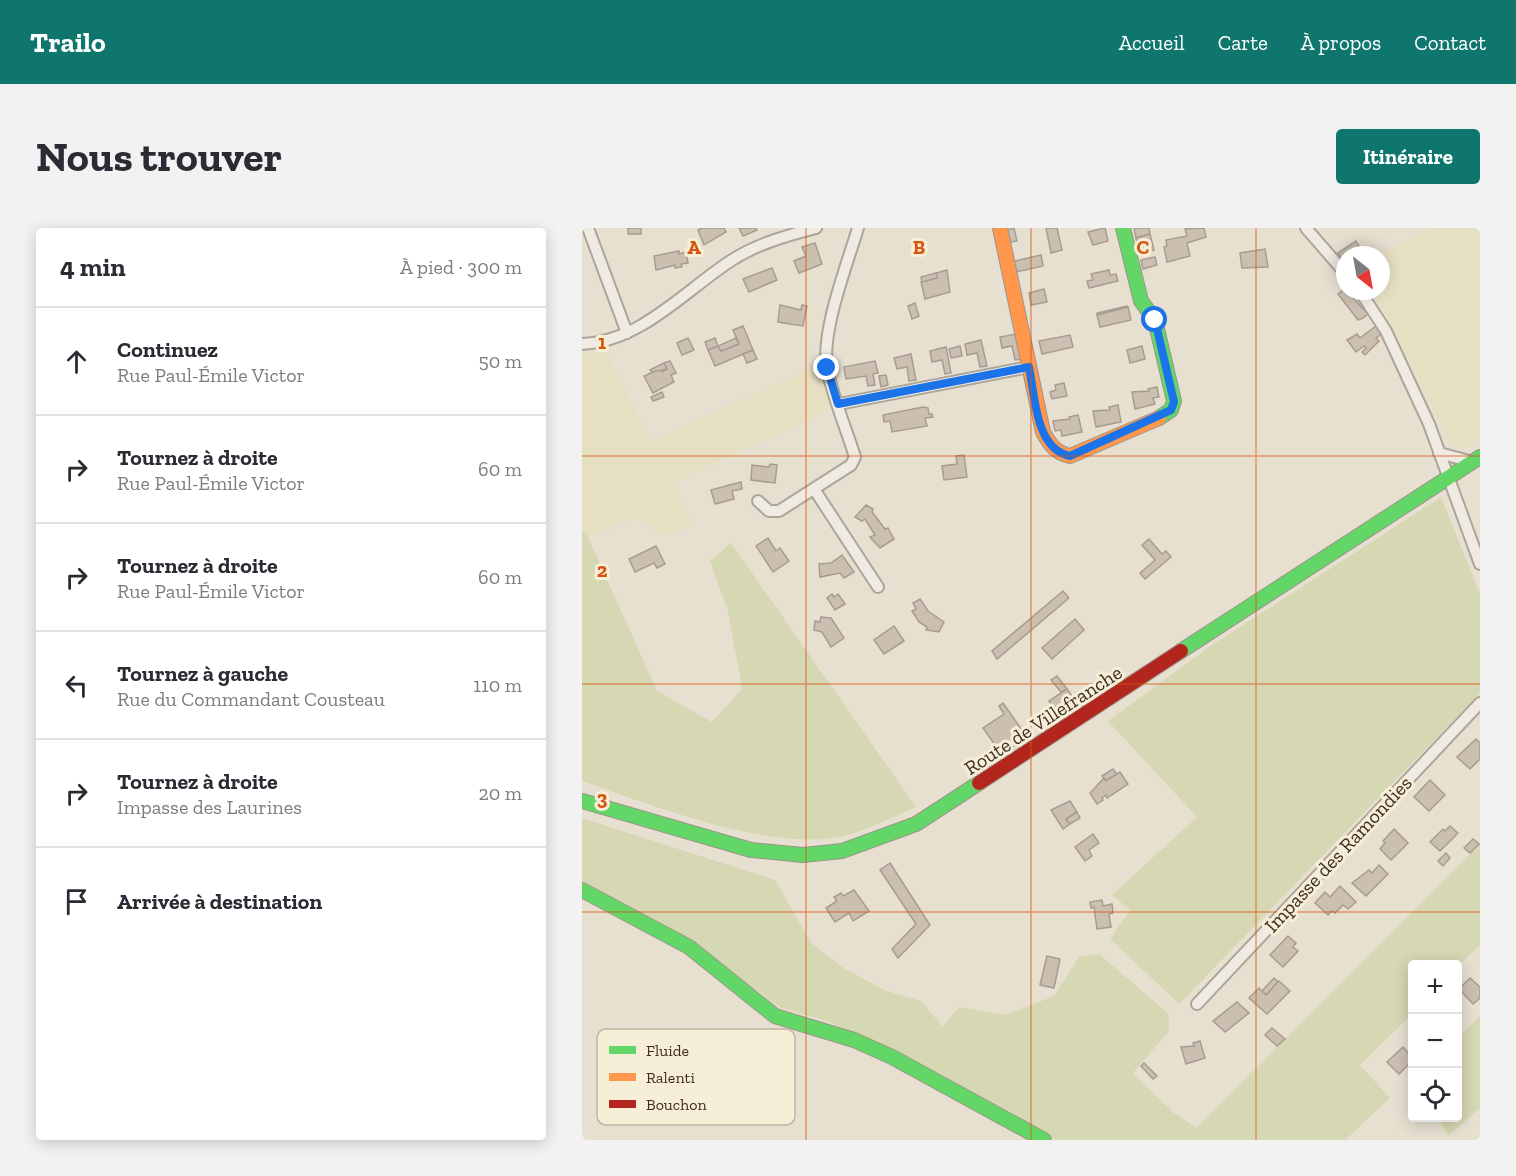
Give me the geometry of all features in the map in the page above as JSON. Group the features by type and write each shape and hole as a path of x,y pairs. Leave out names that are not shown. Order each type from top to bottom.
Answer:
{"street":[{"path":"588,228 627,333"},
{"path":"582,344 627,333 670,306 727,263 776,238 816,228"},
{"path":"759,501 769,511 778,511 851,465 855,457 827,368 826,349 835,307 858,228"},
{"path":"1000,228 1043,432 1050,446 1059,454 1070,456 1171,410 1174,402 1155,320 1141,301 1123,228"},
{"path":"1306,228 1336,263"},
{"path":"1366,300 1386,331 1429,424 1480,564"},
{"path":"838,404 1029,367"},
{"path":"1439,453 1476,460"},
{"name":"Route de Villefranche","path":"582,801 751,850 803,855 842,851 880,839 926,818 1476,460"},
{"path":"814,489 878,586"},
{"name":"Impasse des Ramondies","path":"1197,1004 1480,703"},
{"path":"582,890 689,947 775,1016 854,1040 892,1057 1044,1140"}],"shaded area":[{"path":"1433,228 1480,228 1480,439 1462,450 1449,442 1394,328 1377,300 1390,300 1390,249"},
{"path":"605,350 650,442 821,364 834,408 673,483 694,525 665,536 635,517 588,537 582,527 582,354"}],"green space":[{"path":"1441,497 1480,594 1480,693 1179,1004 1110,939 1130,910 1112,895 1197,817 1108,721 1212,645"},
{"path":"582,530 588,537 657,691 712,722 742,689 728,611 710,561 731,543 916,807 849,835 810,840 779,838 745,832 675,813 582,781"},
{"path":"582,818 775,880 811,943 845,969 884,990 921,1001 943,1027 959,1007 1006,1015 1054,996 1079,957 1099,954 1169,1014 1169,1031 1133,1073 1174,1113 1196,1128 1480,844 1480,945 1462,962 1462,960 1408,960 1408,1018 1360,1065 1390,1098 1345,1140 1056,1140 944,1076 824,1020 781,1008 697,948 582,885"},
{"path":"1480,1016 1480,1108 1448,1136 1440,1122 1462,1122 1462,1033"}],"building":[{"path":"628,228 641,228 641,234 628,234"},
{"path":"724,228 726,232 704,245 698,230"},
{"path":"739,228 756,228 757,230 743,236"},
{"path":"1014,228 1017,241 1006,243 1003,231"},
{"path":"1046,228 1057,228 1062,250 1051,253"},
{"path":"1105,228 1108,241 1093,245 1088,232"},
{"path":"1134,228 1149,228 1150,234 1136,238"},
{"path":"1204,228 1206,237 1187,243 1190,256 1167,262 1164,247 1167,246 1166,240 1187,236 1185,229"},
{"path":"1150,234 1154,250 1140,254 1136,238"},
{"path":"1356,241 1359,246 1348,246"},
{"path":"815,243 822,264 799,273 794,261 806,256 802,247"},
{"path":"1265,249 1268,267 1242,268 1240,253"},
{"path":"679,251 679,254 686,252 688,263 681,264 682,267 675,268 675,265 656,270 654,256"},
{"path":"1041,255 1043,266 1012,273 1010,262"},
{"path":"1155,257 1157,265 1143,269 1141,260"},
{"path":"772,268 777,280 749,292 743,279"},
{"path":"947,270 950,292 925,299 921,282 937,278 936,273"},
{"path":"1109,270 1110,275 1116,274 1118,281 1089,288 1087,281 1093,280 1091,274"},
{"path":"936,273 937,278 922,282 921,277"},
{"path":"1044,289 1047,302 1031,305 1029,293"},
{"path":"1343,300 1355,300 1368,314 1358,320"},
{"path":"915,303 919,316 912,319 908,306"},
{"path":"780,305 801,310 802,305 807,306 803,326 778,322"},
{"path":"1128,307 1097,315 1097,313"},
{"path":"1128,307 1131,320 1100,327 1097,315"},
{"path":"743,326 753,350 715,366 708,350 718,346 721,351 739,344 733,330"},
{"path":"1376,326 1382,334 1376,338 1379,341 1365,355 1362,352 1366,348 1364,346 1356,352 1347,340 1357,334 1360,338"},
{"path":"1016,334 1022,359 1015,360 1012,346 1002,348 1000,337"},
{"path":"1070,335 1073,347 1042,354 1039,341"},
{"path":"688,338 694,350 682,355 677,343"},
{"path":"715,338 718,346 708,350 705,342"},
{"path":"736,338 739,344 721,351 718,346"},
{"path":"981,340 987,366 980,367 977,353 967,355 965,344"},
{"path":"960,346 962,356 951,358 949,349"},
{"path":"1142,346 1145,359 1130,363 1127,350"},
{"path":"946,347 951,373 945,374 942,360 932,362 930,351"},
{"path":"753,350 757,359 747,363 743,354"},
{"path":"911,354 916,380 909,381 907,367 897,369 894,358"},
{"path":"670,361 676,373 671,375 674,382 653,393 644,376 660,369 662,372 667,369 664,363"},
{"path":"875,361 878,373 873,374 875,385 868,386 866,376 846,379 844,367"},
{"path":"664,363 667,369 652,372 650,370"},
{"path":"886,375 888,385 881,387 879,376"},
{"path":"1064,383 1067,396 1052,399 1050,392 1056,390 1055,385"},
{"path":"1157,387 1159,397 1153,398 1155,404 1135,409 1132,392 1149,391 1148,389"},
{"path":"662,392 664,397 653,401 651,397"},
{"path":"1118,405 1121,422 1096,427 1093,411 1110,410 1109,407"},
{"path":"928,408 929,414 933,417 925,418 927,426 892,432 890,421 884,422 883,415"},
{"path":"1078,415 1082,432 1062,436 1061,430 1055,431 1053,421 1070,419 1069,417"},
{"path":"964,455 967,477 944,480 942,466 957,464 956,456"},
{"path":"770,464 777,465 775,483 751,480 752,465 769,467"},
{"path":"741,482 742,489 732,491 734,499 715,504 711,490"},
{"path":"866,505 873,509 872,512 885,529 888,528 894,539 880,548 870,537 875,535 865,519 862,521 855,517"},
{"path":"768,538 776,551 780,548 789,561 773,572 756,546"},
{"path":"1149,539 1162,554 1166,551 1171,557 1145,579 1140,573 1155,560 1142,545"},
{"path":"656,546 665,564 657,568 654,563 635,572 629,559"},
{"path":"842,555 854,572 844,578 840,573 820,577 819,564 831,563"},
{"path":"1063,591 1069,598 997,659 992,651"},
{"path":"832,594 834,597 838,594 845,604 835,610 827,598"},
{"path":"920,599 928,611 944,622 939,632 926,630 927,627 919,622 912,611 916,609 913,603"},
{"path":"821,617 831,618 844,638 831,647 822,632 814,630 815,621 820,622"},
{"path":"1075,619 1084,630 1052,659 1042,648"},
{"path":"894,626 904,641 884,654 874,640"},
{"path":"1057,676 1067,689 1061,692 1051,680"},
{"path":"1067,689 1079,706 1049,725 1043,716 1054,708 1049,701"},
{"path":"1003,703 1024,733 1020,736 1023,740 1002,755 983,728 1004,714 999,706"},
{"path":"1476,739 1480,743 1480,759 1470,769 1457,757"},
{"path":"1113,769 1117,774 1106,781 1102,776"},
{"path":"1120,772 1128,784 1107,798 1106,795 1097,804 1090,793 1104,778 1106,781"},
{"path":"1430,780 1445,795 1429,811 1414,797"},
{"path":"1070,801 1077,812 1066,819 1070,824 1063,829 1051,810"},
{"path":"1077,812 1080,818 1070,824 1066,819"},
{"path":"1450,826 1458,833 1440,851 1430,842 1443,829 1445,831"},
{"path":"1394,829 1408,843 1391,860 1380,849 1385,843 1383,841"},
{"path":"1093,834 1099,843 1089,850 1092,856 1085,861 1075,847"},
{"path":"1473,839 1479,844 1470,853 1464,848"},
{"path":"1446,853 1450,858 1443,866 1438,861"},
{"path":"890,863 930,925 898,958 892,949 916,924 880,870"},
{"path":"1379,865 1388,874 1366,896 1352,883 1369,870 1372,873"},
{"path":"1340,886 1356,902 1348,909 1343,905 1335,913 1332,911 1328,915 1315,903 1325,892 1330,897"},
{"path":"854,890 869,911 853,921 849,913 835,922 826,908 837,901 834,897 841,893 843,896"},
{"path":"1102,900 1103,906 1112,904 1113,913 1109,914 1111,927 1097,929 1094,907 1091,908 1090,902"},
{"path":"1288,936 1296,943 1293,947 1298,951 1283,967 1270,955"},
{"path":"1047,956 1060,959 1054,988 1040,985"},
{"path":"1274,978 1278,982 1266,995 1262,991"},
{"path":"1470,978 1480,987 1480,998 1473,1004 1462,992 1462,986"},
{"path":"1279,981 1290,991 1267,1014 1249,998 1259,988 1266,995"},
{"path":"1237,1002 1249,1013 1225,1032 1213,1021"},
{"path":"1272,1028 1285,1039 1277,1046 1265,1035"},
{"path":"1200,1041 1205,1058 1186,1064 1181,1047 1194,1046 1193,1043"},
{"path":"1403,1047 1408,1053 1408,1065 1399,1074 1387,1062"},
{"path":"1144,1063 1157,1076 1153,1079 1141,1066"}],"traffic: fast":[{"path":"1123,228 1141,301 1155,320 1174,401 1171,410 1159,418"},
{"path":"1181,651 1480,457"},
{"path":"582,801 751,850 803,855 842,851 916,824 979,783"},
{"path":"582,890 689,947 775,1016 854,1040 892,1057 1044,1140"}],"traffic: slow":[{"path":"1000,228 1043,432 1051,445 1057,451 1070,456 1159,418"}],"traffic: jam":[{"path":"979,783 1181,651"}],"route":[{"path":"827,368 838,404 1029,367 1043,432 1050,446 1059,454 1070,456 1165,415 1171,410 1174,402 1155,320"}]}
